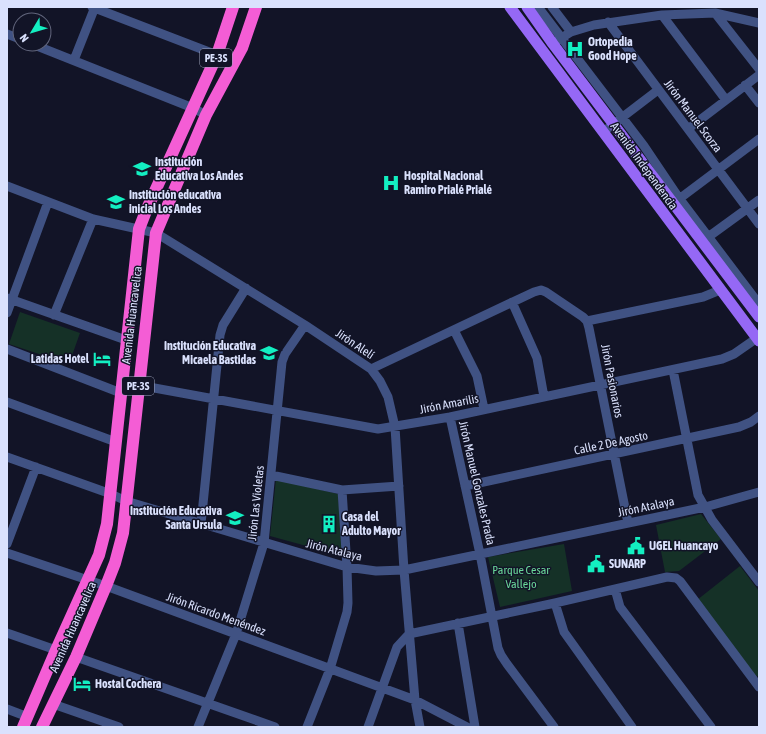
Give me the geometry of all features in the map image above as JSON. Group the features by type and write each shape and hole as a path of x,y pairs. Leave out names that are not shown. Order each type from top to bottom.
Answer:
{"highway":[{"name":"Avenida Huancavelica","path":"26,722 56,650 99,555 107,524 139,229 217,55 233,7"},
{"name":"Avenida Huancavelica","path":"42,727 76,658 106,586 115,563 123,532 138,385 156,233 206,114 242,48 256,7"},
{"path":"166,166 181,173"}],"main road":[{"name":"Avenida Independencia","path":"510,7 758,339"},
{"name":"Avenida Independencia","path":"528,7 558,41 618,120 706,239 759,317"}],"street":[{"path":"74,60 94,7 217,55"},
{"name":"Avenida Independencia","path":"538,7 558,41"},
{"path":"552,7 571,32"},
{"path":"543,52 571,32 588,26 689,10 715,13 759,23"},
{"path":"715,13 759,69"},
{"path":"662,15 726,100"},
{"name":"Jirón Manuel Scorza","path":"608,22 759,224"},
{"path":"52,52 206,114"},
{"path":"688,129 759,75"},
{"path":"745,86 759,103"},
{"path":"603,132 658,90"},
{"path":"676,200 759,139"},
{"name":"Jirón Alelí","path":"7,186 93,219 156,233 305,325 371,369 380,381 388,397 395,427 409,634 420,727"},
{"path":"706,239 759,200"},
{"path":"7,313 9,299 48,202"},
{"path":"54,315 93,219"},
{"name":"Avenida Independencia","path":"706,239 759,304"},
{"path":"201,524 220,335 223,325 246,288"},
{"path":"371,369 512,302 541,290 583,317 586,321 704,297 720,290"},
{"path":"9,299 126,340"},
{"path":"512,302 536,358 544,397"},
{"name":"Jirón Pasionarios","path":"586,321 589,328 628,523"},
{"name":"Jirón Las Violetas","path":"198,727 236,634 264,543 282,362 285,354 305,325"},
{"path":"454,330 477,376 484,410"},
{"name":"Jirón Amarilis","path":"138,385 365,428 378,429 450,417 722,359 734,354 758,339"},
{"path":"7,349 121,393"},
{"path":"673,370 698,495 712,520 759,582"},
{"path":"7,402 116,442"},
{"name":"Calle 2 De Agosto","path":"465,486 738,427 751,422 759,416"},
{"name":"Jirón Manuel Gonzales Prada","path":"450,417 493,616 498,648 501,655 554,727"},
{"name":"Jirón Atalaya","path":"7,457 111,494 126,501 347,567 376,571 404,570 705,507 759,492"},
{"path":"7,544 36,467"},
{"path":"271,475 342,490 399,486"},
{"path":"307,727 330,669 347,612 347,567 342,490"},
{"name":"Jirón Ricardo Menéndez","path":"7,552 106,586 416,700 467,727"},
{"path":"368,727 397,647 409,634 555,603 667,577 676,578 680,581 759,687"},
{"path":"615,589 620,607 711,727"},
{"path":"555,603 564,632 632,727"},
{"path":"458,623 475,727"},
{"path":"7,633 56,650"},
{"path":"76,658 276,727"},
{"path":"53,704 119,727"},
{"path":"7,709 26,722"}],"green space":[{"path":"20,312 80,333 69,364 9,344"},
{"path":"276,479 338,494 343,556 270,536"},
{"path":"701,514 721,539 679,571 665,572 656,525"},
{"name":"Parque Cesar Vallejo","path":"564,544 572,591 500,607 488,557"},
{"path":"740,566 759,591 759,675 755,678 697,600"}],"place":[{"name":"Ortopedia Good Hope","path":"575,49"},
{"name":"Institución Educativa Los Andes","path":"142,169"},
{"name":"Hospital Nacional Ramiro Prialé Prialé","path":"391,183"},
{"name":"Institución educativa inicial Los Andes","path":"116,202"},
{"name":"Institución Educativa Micaela Bastidas","path":"269,353"},
{"name":"Latidas Hotel","path":"102,359"},
{"name":"Institución Educativa Santa Ursula","path":"235,518"},
{"name":"Casa del Adulto Mayor","path":"329,524"},
{"name":"UGEL Huancayo","path":"636,546"},
{"name":"SUNARP","path":"596,564"},
{"name":"Hostal Cochera","path":"82,684"}]}
